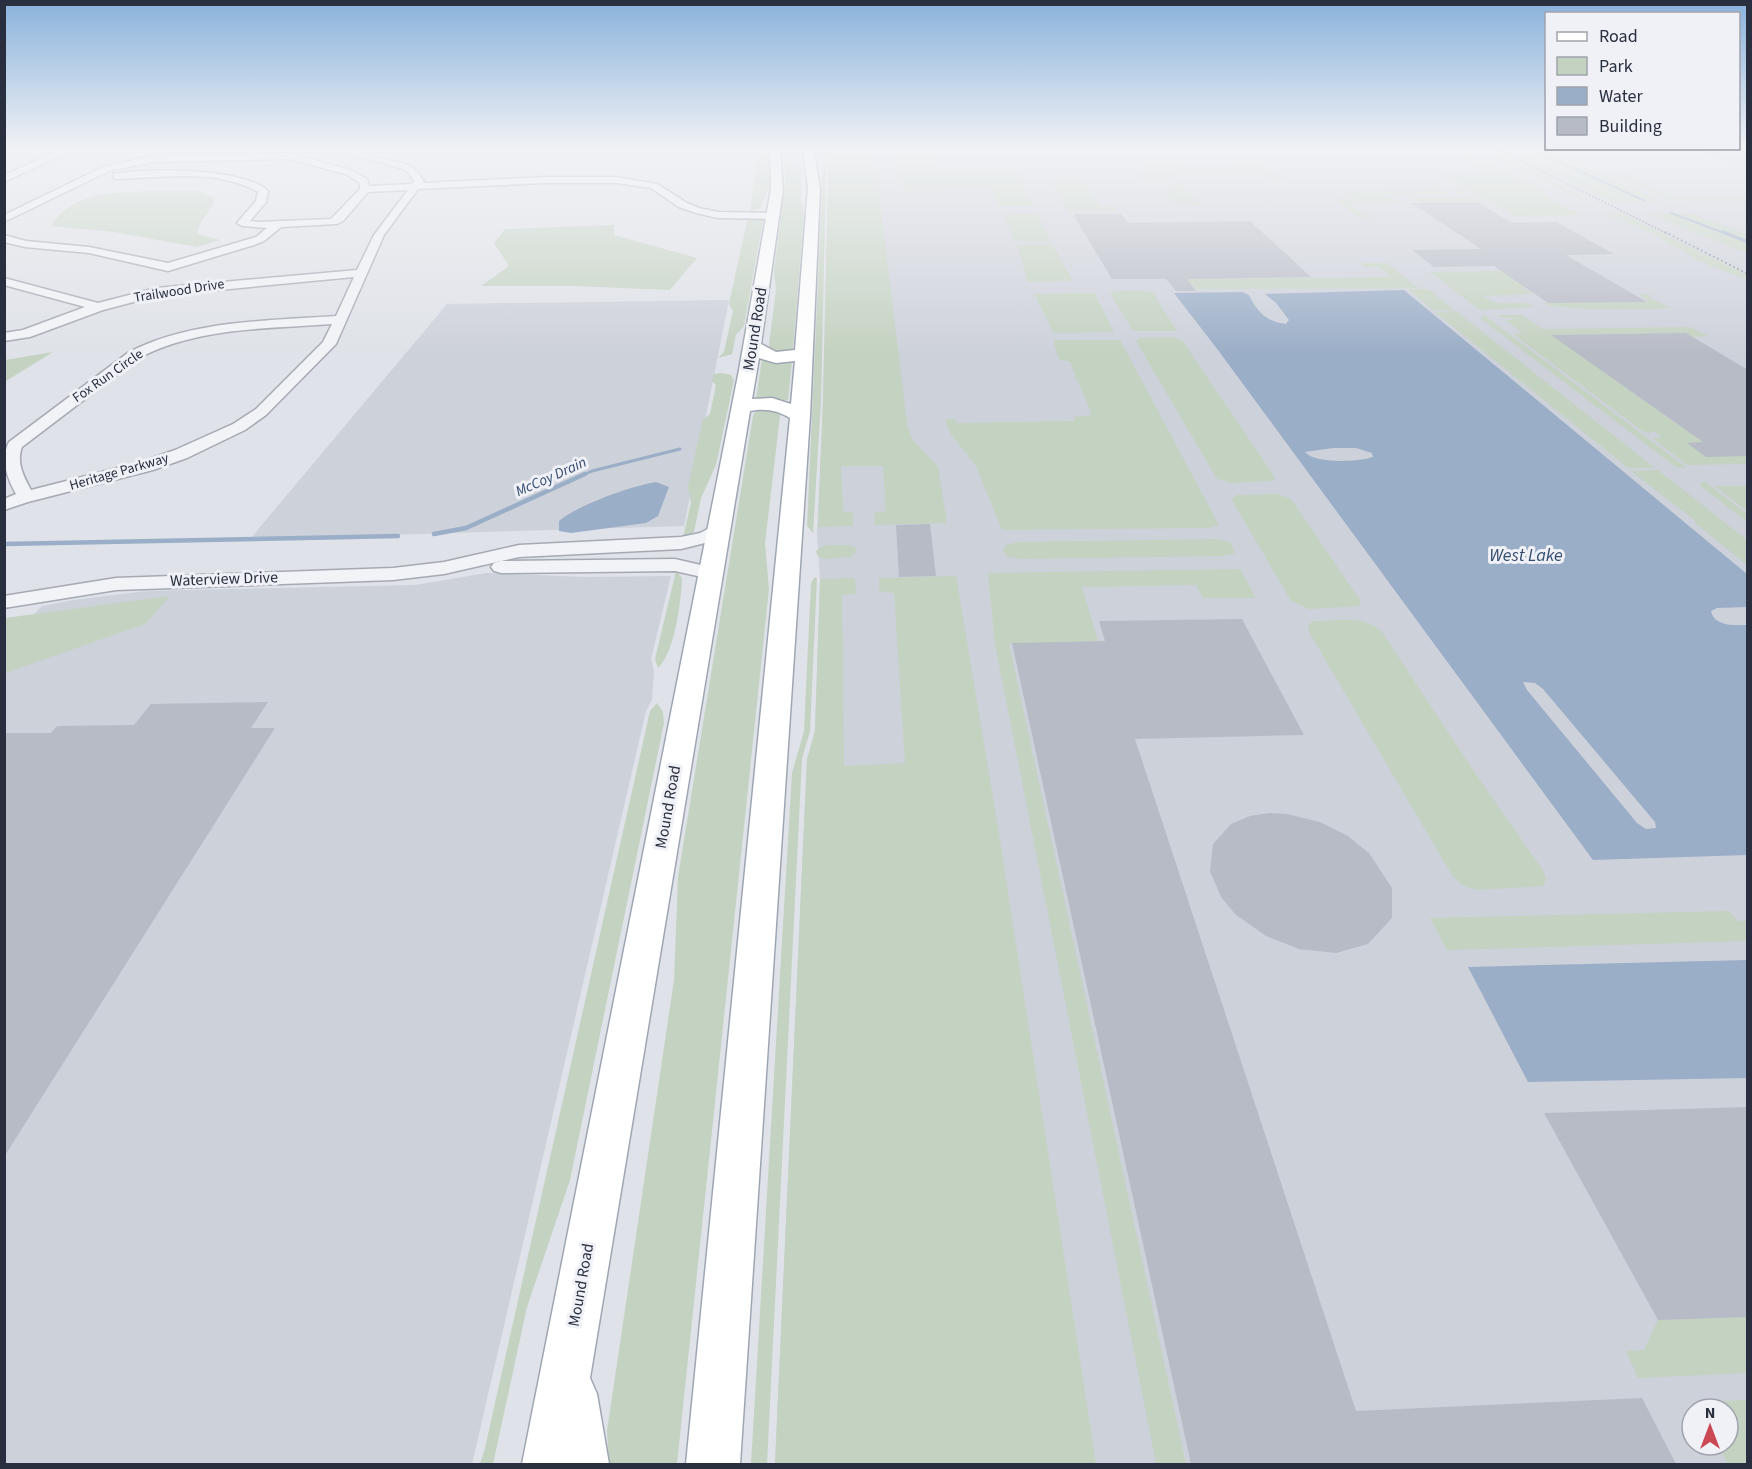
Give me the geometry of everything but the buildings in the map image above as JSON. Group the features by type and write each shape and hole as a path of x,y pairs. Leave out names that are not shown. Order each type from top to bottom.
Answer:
{"main road":[{"name":"Mound Road","path":"549,1464 741,408 772,217"},
{"name":"Mound Road","path":"713,1464 800,416 812,217"},
{"path":"752,346 760,353 772,357 789,357 804,353"},
{"path":"741,408 762,403 777,404 800,416"},
{"path":"568,1358 575,1431 582,1464"}],"street":[{"path":"247,217 242,223 333,222 341,217"},
{"name":"Heritage Parkway","path":"4,505 26,497 147,466 181,454 238,427 261,412 329,344 379,235 393,217"},
{"path":"4,238 25,243 89,250 168,267 250,243 278,224"},
{"name":"Trailwood Drive","path":"4,337 25,334 98,307 183,288 360,273"},
{"path":"4,281 98,307"},
{"name":"Fox Run Circle","path":"26,497 10,465 10,452 15,445 143,350 171,339 210,330 342,319"},
{"name":"Waterview Drive","path":"4,602 135,582 393,574 444,568 668,565 691,567 715,551 706,537 681,543 519,551 444,568"}],"shaded area":[{"path":"827,217 1747,217 1747,1464 775,1464 807,759 815,731 820,579 817,533 823,401"},
{"path":"729,300 684,526 250,539 447,304"},
{"path":"486,573 586,577 671,576 651,659 654,671 652,700 646,711 472,1464 5,1464 5,643 42,606 73,600 147,591 416,585"}],"green space":[{"path":"58,217 205,217 197,234 220,240 197,247 114,232 51,226"},
{"path":"748,217 763,220 744,326 736,335 732,354 718,358 724,352 733,311 729,304"},
{"path":"781,217 804,217 793,349 782,354 770,350 769,345 776,289 774,271"},
{"path":"821,217 825,217 821,401 813,533 807,526"},
{"path":"827,217 882,217 907,424 912,439 938,467 947,523 875,525 874,513 886,511 883,466 841,466 843,512 853,512 853,526 818,527"},
{"path":"1005,217 1038,217 1051,241 1015,241"},
{"path":"1612,217 1629,217 1747,275 1747,280 1699,261 1652,233"},
{"path":"1655,217 1700,217 1747,234 1747,253"},
{"path":"614,225 614,235 697,258 670,290 575,286 481,286 509,266 494,243 505,229"},
{"path":"1052,244 1073,281 1028,282 1017,245"},
{"path":"1361,263 1387,263 1418,288 1196,289 1188,279 1390,277 1379,267 1364,267"},
{"path":"1503,271 1531,285 1522,286 1533,294 1483,296 1498,303 1524,303 1535,307 1480,310 1430,272"},
{"path":"1408,289 1428,289 1454,310 1433,310"},
{"path":"1123,290 1152,292 1177,331 1133,331 1110,293"},
{"path":"1094,293 1114,332 1054,333 1034,294"},
{"path":"1638,293 1653,296 1647,297 1671,308 1585,309 1552,306 1544,303 1649,302"},
{"path":"1456,311 1655,468 1628,468 1435,312"},
{"path":"1484,315 1687,468 1677,468 1480,318"},
{"path":"1497,315 1522,315 1542,329 1690,327 1708,336 1692,337 1686,333 1552,335 1681,427 1722,427 1745,442 1688,443 1747,456 1747,464 1687,465 1652,438 1662,438 1656,432 1645,433 1513,334 1522,333 1506,320 1513,320 1512,318 1502,318"},
{"path":"1172,337 1182,340 1274,476 1274,481 1231,483 1217,479 1136,341 1141,338"},
{"path":"1053,340 1120,340 1219,525 1206,528 1002,530 976,466 950,433 945,419 955,419 957,423 1075,421 1074,417 1092,415 1077,379 1074,378 1075,374 1070,362 1059,359"},
{"path":"53,352 6,381 5,382 5,360"},
{"path":"762,359 792,361 788,400 756,399"},
{"path":"714,374 731,375 734,380 716,465 701,498 694,532 683,538 691,502 688,487 703,419 710,414 716,385 712,381"},
{"path":"757,409 778,411 780,416 765,543 769,589 677,1464 609,1464 607,1431 674,980 678,877 753,416"},
{"path":"1658,470 1747,540 1747,565 1694,522 1696,521 1631,471"},
{"path":"1704,481 1747,514 1747,522 1702,487 1701,483"},
{"path":"1715,486 1747,486 1747,511"},
{"path":"1278,494 1291,499 1360,600 1359,606 1309,609 1291,601 1232,500 1236,495"},
{"path":"1217,539 1230,542 1235,553 1224,556 1022,559 1008,557 1003,551 1006,545 1019,542"},
{"path":"826,545 847,545 855,547 857,551 851,557 824,559 817,555 816,551"},
{"path":"1240,569 1256,598 1203,598 1196,585 1082,587 1098,641 1009,644 1186,1464 1156,1464 995,644 988,573"},
{"path":"676,571 682,578 678,613 669,650 658,668 655,659"},
{"path":"956,576 997,821 1096,1464 775,1464 807,759 815,731 820,579 855,578 856,594 842,595 844,766 905,763 894,593 879,591 879,578"},
{"path":"815,577 817,578 810,731 802,759 767,1464 751,1464 792,773 804,731 811,583"},
{"path":"170,596 145,624 5,673 5,618"},
{"path":"1313,621 1359,621 1375,626 1382,632 1544,872 1546,879 1543,886 1477,890 1464,886 1453,877 1309,632 1308,625"},
{"path":"657,703 663,712 664,723 570,1180 527,1307 493,1464 480,1464 650,711"},
{"path":"1729,911 1738,921 1747,921 1747,941 1447,950 1430,918"},
{"path":"1747,1317 1747,1373 1638,1378 1626,1351 1644,1350 1658,1320"},
{"path":"1740,1400 1747,1400 1747,1464 1728,1464 1724,1457 1740,1457"}],"water":[{"name":"West Lake","path":"1404,290 1747,574 1747,607 1717,608 1711,611 1716,620 1721,622 1731,625 1747,625 1747,855 1593,860 1174,293 1242,292 1249,295 1263,315 1273,321 1286,324 1289,320 1276,303 1265,294","holes":["1356,448 1372,453 1373,457 1348,461 1327,460 1318,459 1305,452","1523,682 1535,683 1543,689 1655,822 1656,828 1646,829 1637,823 1527,690"]},
{"path":"656,482 669,487 658,516 646,523 571,533 559,531 559,521 579,509 619,492"},
{"path":"1747,960 1747,1078 1528,1082 1468,967"}],"waterway":[{"path":"1680,217 1727,234"},
{"path":"1723,232 1748,242"},
{"name":"McCoy Drain","path":"581,476 592,471 680,449"},
{"name":"McCoy Drain","path":"434,534 466,528 585,474"},
{"name":"McCoy Drain","path":"4,544 398,536"}],"railway":[{"path":"1633,217 1668,234"},
{"path":"1665,232 1748,274"}]}
